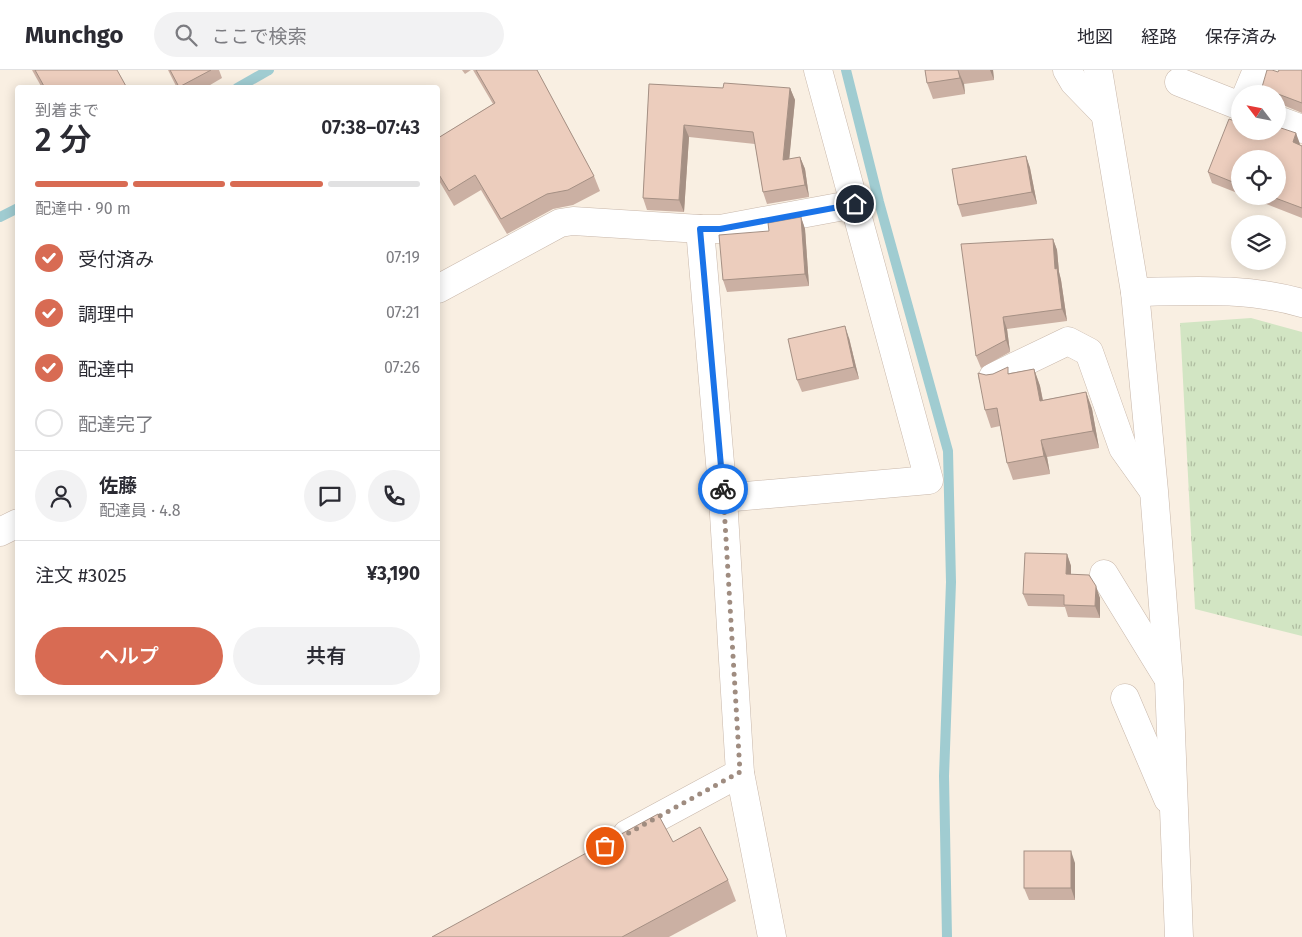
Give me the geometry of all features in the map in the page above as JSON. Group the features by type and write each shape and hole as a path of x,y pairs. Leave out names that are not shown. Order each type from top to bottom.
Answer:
{"street":[{"path":"724,498 930,480 818,70"},
{"path":"1067,70 1074,82 1105,114"},
{"path":"1098,70 1134,292 1154,491 1169,681 1179,937"},
{"path":"1251,85 1257,70"},
{"path":"1179,82 1231,102"},
{"path":"1286,123 1302,129"},
{"path":"440,288 560,223 573,221 720,229 855,204"},
{"path":"700,229 724,498 740,772 772,937"},
{"path":"1134,292 1227,290 1275,295 1302,302"},
{"path":"992,377 1068,340 1089,352 1123,448 1154,491"},
{"path":"0,532 15,524"},
{"path":"1104,574 1169,681"},
{"path":"1126,698 1174,814"},
{"path":"602,848 740,772"}],"green space":[{"path":"1251,318 1302,332 1302,636 1195,609 1180,323"}],"building":[{"path":"35,70 117,70 125,85 43,85"},
{"path":"170,70 211,70 183,85 178,85"},
{"path":"476,70 537,70 594,176 568,190 547,194 501,219 475,175 449,191 440,176 440,137 495,103"},
{"path":"925,70 958,70 960,78 927,83"},
{"path":"1267,70 1278,72 1279,70 1302,70 1302,103 1286,97 1286,85 1263,85"},
{"path":"724,83 790,88 783,160 800,157 805,185 763,192 753,132 684,125 679,200 643,198 649,84 723,88"},
{"path":"1229,119 1231,120 1231,140 1286,140 1286,130 1296,133 1293,142 1302,146 1302,208 1286,202 1286,150 1231,150 1231,181 1208,172"},
{"path":"1026,156 1032,192 958,205 952,169"},
{"path":"801,217 805,274 723,280 719,235 769,231 768,223"},
{"path":"1053,239 1055,269 1057,268 1062,309 1003,317 1006,340 976,356 961,244"},
{"path":"845,326 854,367 797,380 788,339"},
{"path":"1008,367 1008,374 1034,369 1040,401 1086,392 1093,431 1041,440 1044,456 1007,463 997,408 985,410 978,373 993,374"},
{"path":"1025,553 1067,554 1066,574 1089,575 1096,586 1095,606 1064,605 1064,595 1023,594"},
{"path":"658,814 673,842 700,827 728,880 622,937 432,937"},
{"path":"1024,851 1071,851 1071,888 1024,888"}],"waterway":[{"path":"242,85 269,70"},
{"path":"846,70 879,202 948,451 951,582 944,776 947,937"},
{"path":"0,217 15,210"}],"way so far":[{"path":"605,846 740,772 723,489"}],"route":[{"path":"723,489 700,229 720,229 855,204"}]}
